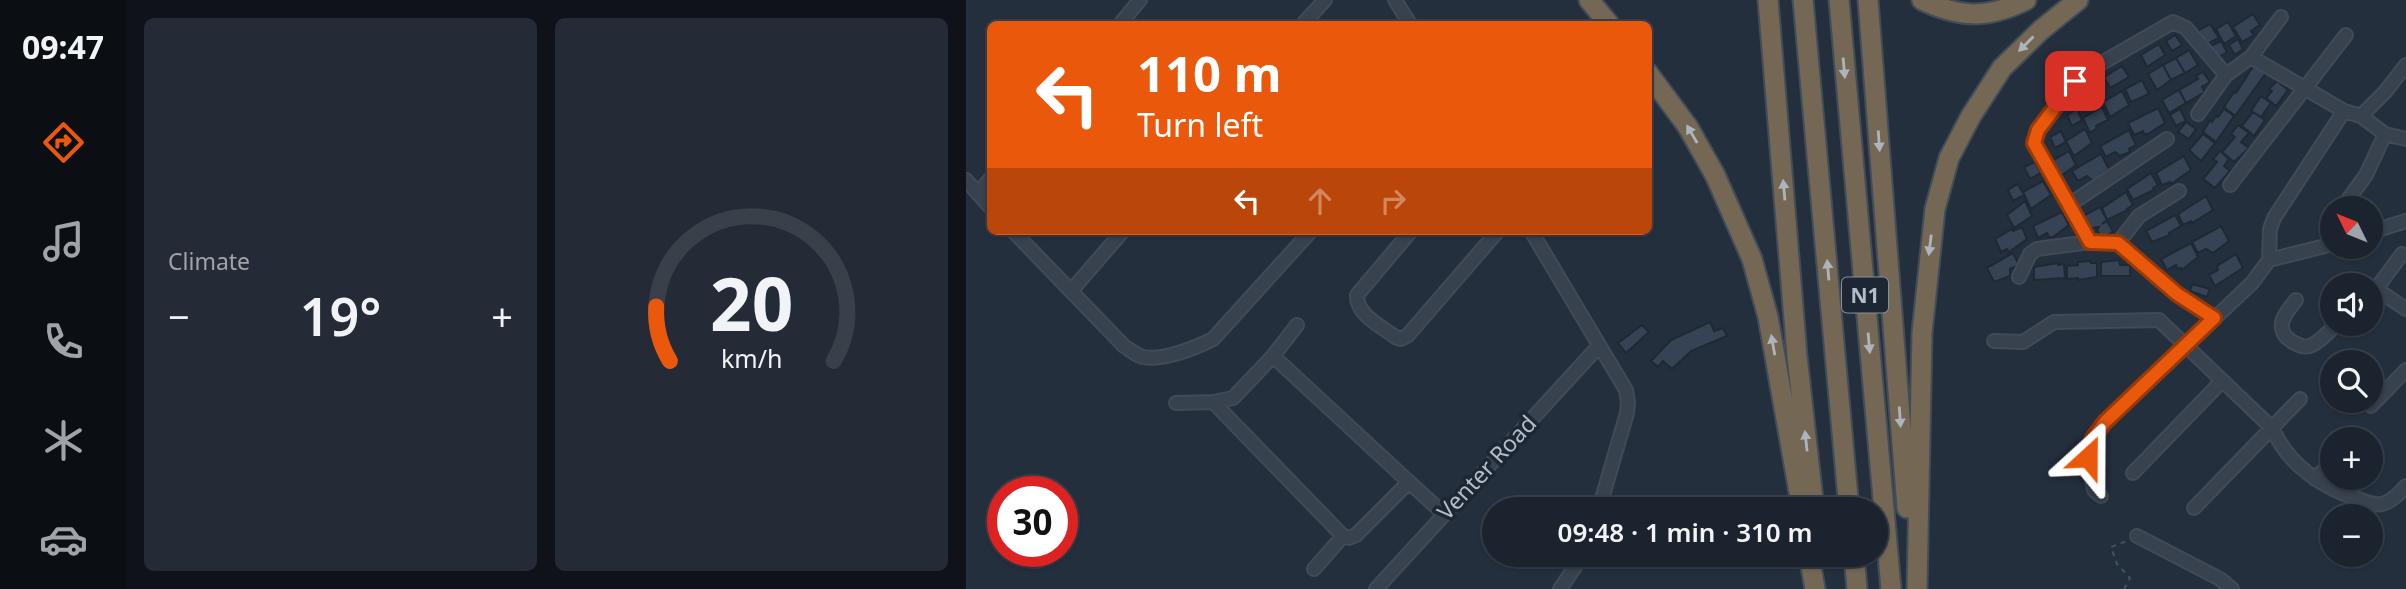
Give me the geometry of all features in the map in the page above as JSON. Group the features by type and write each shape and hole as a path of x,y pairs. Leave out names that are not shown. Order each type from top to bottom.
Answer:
{"highway":[{"path":"1589,0 1606,21"},
{"path":"1768,0 1797,356 1813,497"},
{"name":"N1","path":"1803,0 1848,497"},
{"name":"N1","path":"1839,0 1891,589"},
{"path":"1868,0 1915,589"},
{"path":"1922,0 1961,15 1988,14 2009,9 2026,0"},
{"path":"1915,589 1922,333 1935,208 1949,158 1970,116 2002,68 2041,30 2078,0"},
{"path":"1652,78 1688,127 1708,163 1752,259 1768,317 1799,497"},
{"path":"1812,567 1815,589"},
{"path":"1819,567 1822,589"},
{"path":"1855,567 1857,589"}],"street":[{"path":"1122,21 1140,0"},
{"path":"1306,21 1325,0"},
{"path":"1395,0 1408,21"},
{"path":"2197,114 2226,75 2251,57 2281,18"},
{"path":"2090,242 2034,143 2038,130 2067,90 2081,75 2173,22 2186,28 2226,75"},
{"path":"2230,185 2347,35"},
{"path":"2251,57 2344,111 2361,116 2385,135 2406,139"},
{"path":"2361,116 2385,92 2406,65"},
{"path":"2101,496 2094,490 2089,471 2088,457 2093,438 2115,411 2252,283 2269,260 2270,229 2274,218 2344,111"},
{"path":"2351,196 2366,175 2385,135"},
{"path":"2069,205 2167,139"},
{"path":"966,180 987,204"},
{"path":"978,194 987,183"},
{"path":"2118,243 2139,216 2179,191"},
{"path":"2384,228 2406,221"},
{"path":"1017,235 1124,346 1142,358 1192,349 1213,339 1307,235"},
{"path":"1071,291 1120,235"},
{"path":"1408,235 1357,295 1356,300 1362,311 1401,339 1408,335 1495,235"},
{"path":"1533,235 1626,390 1627,413 1602,497"},
{"path":"2019,277 2030,254 2037,249 2090,242 2118,243 2177,294 2214,318"},
{"path":"2269,260 2320,247"},
{"path":"2383,280 2403,254"},
{"path":"2383,296 2406,309"},
{"path":"2296,300 2285,315 2281,328 2283,333 2303,347 2313,345 2323,336"},
{"path":"1994,341 2023,342 2054,322 2154,318 2163,322 2184,346 2273,429 2283,450 2315,479 2336,492 2374,505 2390,500 2406,486"},
{"path":"1176,402 1213,402 1233,398 1273,356 1297,325"},
{"name":"Venter Road","path":"1376,589 1598,346"},
{"path":"1273,356 1443,513"},
{"path":"2383,394 2406,370"},
{"path":"2133,473 2222,381"},
{"path":"2194,508 2300,399"},
{"path":"1213,402 1343,536 1349,538 1364,529 1409,482"},
{"path":"2315,479 2320,474"},
{"path":"1314,569 1343,536"},
{"path":"2137,536 2220,579 2232,589"},
{"path":"1560,589 1575,567"}],"path":[{"path":"2124,589 2130,578 2117,564 2111,547 2137,536"}],"building":[{"path":"2253,14 2260,25 2251,31 2254,35 2242,42 2233,27"},
{"path":"2228,22 2236,36 2224,44 2216,29"},
{"path":"2210,24 2219,38 2205,45 2198,31"},
{"path":"2175,35 2182,45 2172,51 2166,41"},
{"path":"2238,39 2243,49 2235,55 2229,45"},
{"path":"2221,41 2227,52 2217,58 2211,46"},
{"path":"2159,44 2165,55 2147,67 2141,55"},
{"path":"2189,50 2198,65 2185,73 2176,58"},
{"path":"2176,58 2185,73 2171,80 2163,65"},
{"path":"2163,65 2171,80 2157,90 2148,74"},
{"path":"2254,65 2266,73 2235,116 2224,107"},
{"path":"2122,66 2129,77 2110,88 2104,77"},
{"path":"2203,72 2210,82 2202,87 2205,92 2186,103 2179,90 2198,79 2196,76"},
{"path":"2142,80 2149,94 2131,102 2125,89"},
{"path":"2277,81 2288,90 2276,106 2266,98 2272,91 2269,89"},
{"path":"2094,88 2099,98 2090,104 2084,93"},
{"path":"2179,90 2186,103 2169,113 2162,100"},
{"path":"2122,91 2129,105 2110,117 2103,102"},
{"path":"2261,96 2271,103 2261,117 2251,111"},
{"path":"2102,107 2108,120 2096,126 2090,133 2083,118"},
{"path":"2158,108 2165,123 2148,134 2143,131 2134,135 2128,123"},
{"path":"2077,109 2082,120 2072,126 2067,115"},
{"path":"2180,109 2186,121 2176,126 2170,115"},
{"path":"2224,109 2234,116 2216,142 2203,132 2210,120 2212,122"},
{"path":"2253,112 2265,120 2254,136 2242,126"},
{"path":"2186,122 2196,129 2189,139 2178,132"},
{"path":"2238,125 2249,133 2241,142 2249,148 2234,162 2222,152 2235,137 2231,134"},
{"path":"2085,129 2092,143 2074,156 2066,141"},
{"path":"2129,130 2136,145 2129,149 2130,152 2120,156 2115,152 2106,157 2100,146"},
{"path":"2061,131 2066,142 2055,148 2050,137"},
{"path":"2203,134 2215,143 2201,161 2189,150"},
{"path":"2069,151 2076,165 2057,179 2049,163"},
{"path":"2220,151 2229,159 2224,166 2230,171 2215,188 2203,179 2217,162 2213,159"},
{"path":"2101,154 2109,169 2093,181 2087,176 2078,181 2072,171"},
{"path":"2184,156 2191,170 2171,184 2162,185 2156,173"},
{"path":"2035,162 2041,173 2030,179 2024,167"},
{"path":"2151,173 2158,185 2154,190 2133,200 2127,189"},
{"path":"2043,181 2051,195 2031,209 2023,192"},
{"path":"2018,184 2024,195 2013,201 2008,190"},
{"path":"2126,192 2133,205 2107,220 2102,208"},
{"path":"2206,196 2213,210 2192,223 2191,221 2183,225 2178,214"},
{"path":"2025,201 2032,216 2014,228 2007,215"},
{"path":"2100,207 2107,220 2102,224 2107,221 2113,232 2102,238 2097,230 2099,227 2088,229 2081,217"},
{"path":"2062,212 2069,225 2053,237 2049,237 2047,233 2038,238 2033,226"},
{"path":"2175,215 2181,226 2169,233 2170,235 2152,242 2146,231"},
{"path":"2221,226 2229,241 2213,253 2206,249 2198,253 2192,242"},
{"path":"2022,227 2027,239 2009,252 2007,249 2001,252 1995,239 2012,229 2013,231"},
{"path":"2191,243 2198,257 2182,270 2176,265 2167,270 2161,259"},
{"path":"2013,253 2019,265 2010,269 2010,276 1994,282 1987,268"},
{"path":"2236,254 2243,268 2215,286 2209,275 2218,270 2217,266"},
{"path":"2119,260 2120,265 2130,265 2130,276 2101,276 2101,262"},
{"path":"2091,261 2097,263 2097,277 2067,279 2067,266"},
{"path":"2064,264 2065,278 2034,280 2034,267"},
{"path":"2192,284 2210,289 2207,297 2190,291"},
{"path":"1710,322 1714,331 1723,328 1727,336 1691,351 1672,369 1663,361 1658,367 1651,361 1671,340"},
{"path":"1642,325 1649,332 1626,353 1618,343"}],"route":[{"path":"2075,81 2038,130 2034,143 2090,242 2118,243 2177,294 2214,318 2105,422 2093,438 2088,457"}]}
